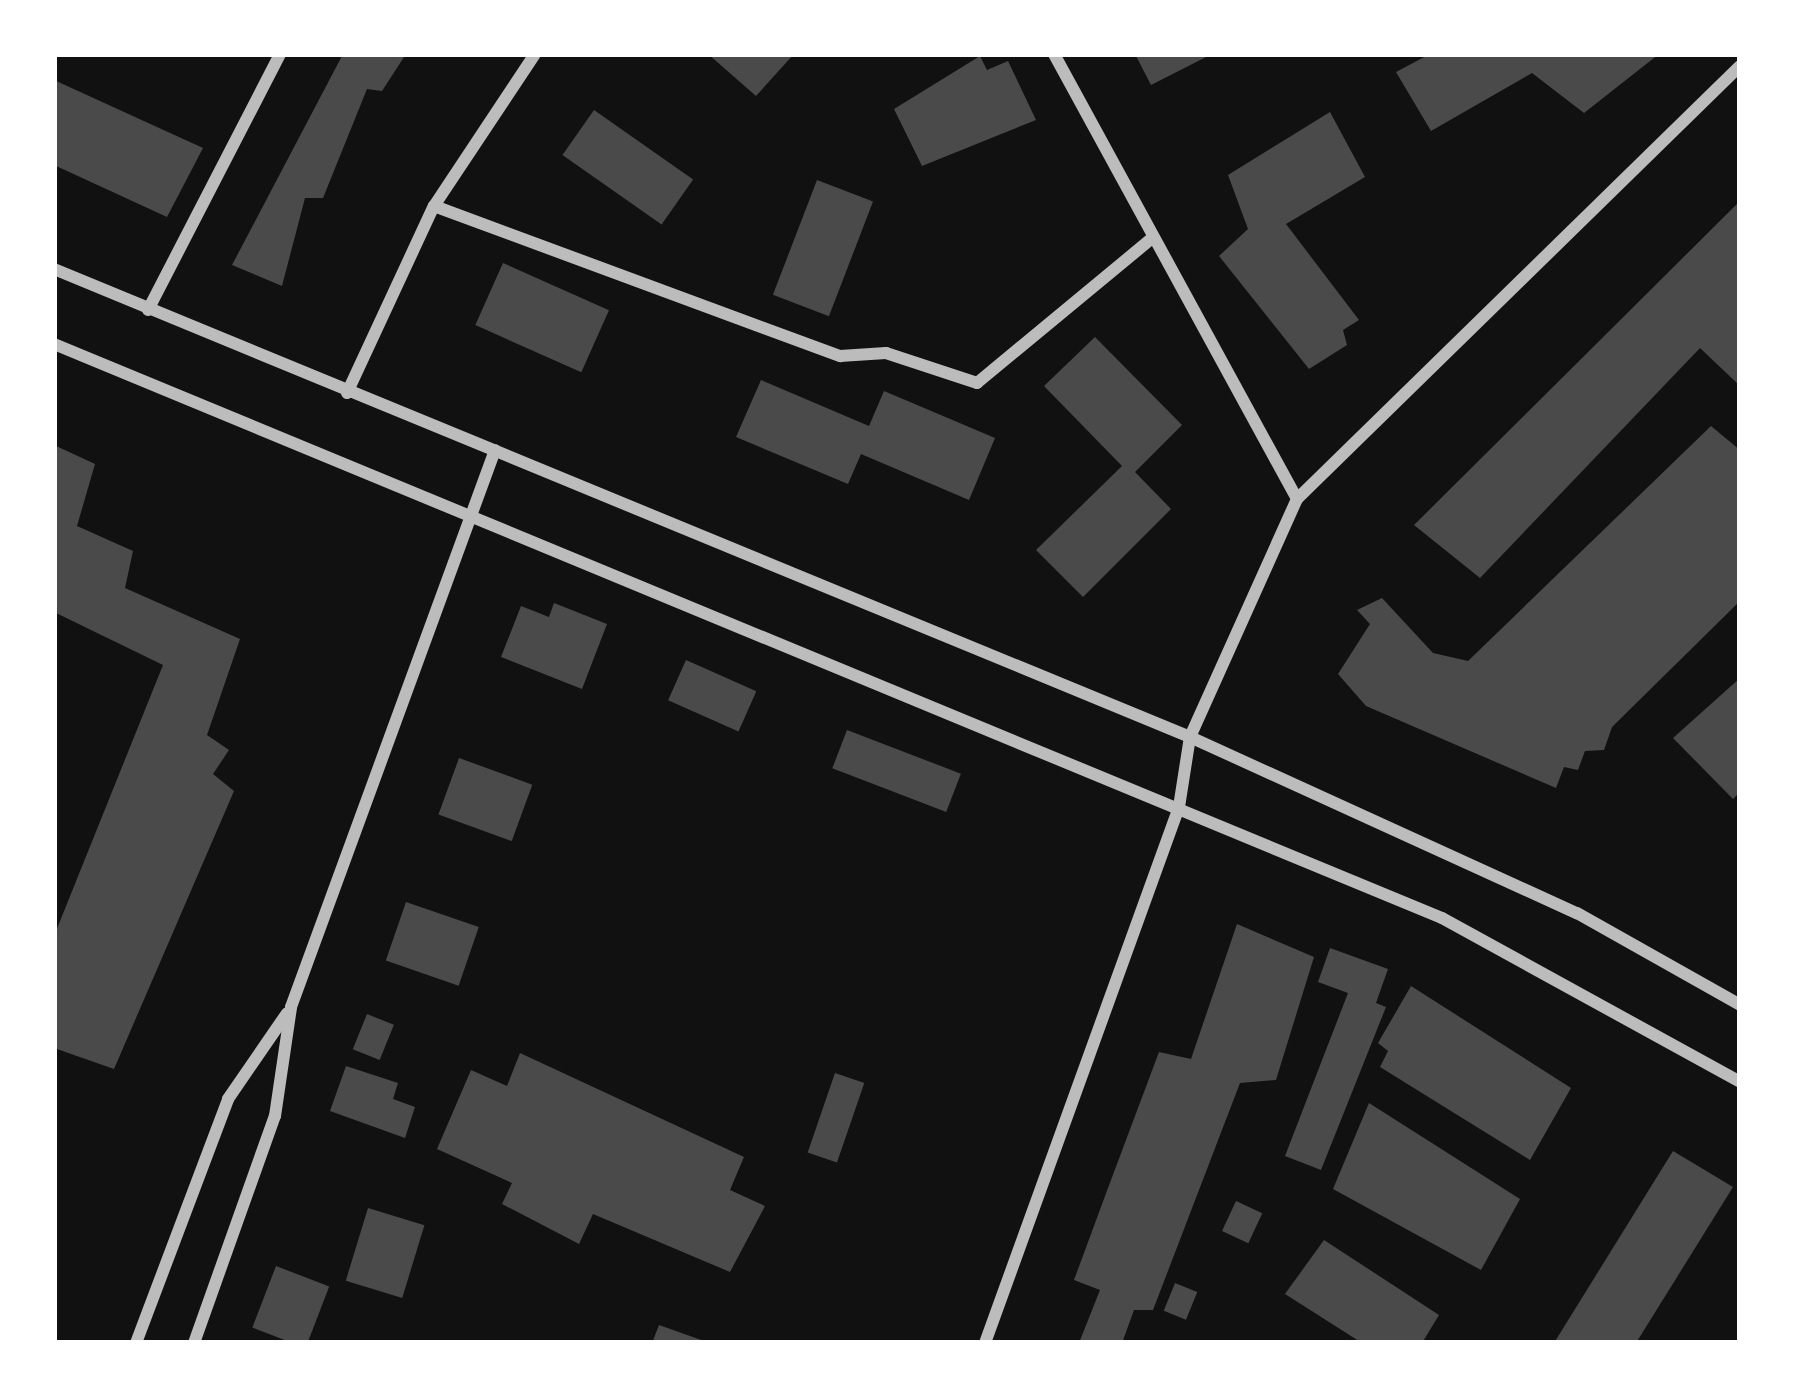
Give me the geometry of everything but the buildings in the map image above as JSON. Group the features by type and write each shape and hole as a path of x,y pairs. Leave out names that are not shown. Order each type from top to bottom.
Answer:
{"street":[{"path":"148,310 280,54"},
{"path":"347,393 434,206 536,54"},
{"path":"1054,54 1297,500"},
{"path":"985,1343 1179,808 1190,737 1297,500 1740,66"},
{"path":"434,206 840,356 886,353 977,383 1151,239"},
{"path":"54,269 1190,737 1577,913 1740,1005"},
{"path":"54,344 1442,918 1740,1082"},
{"path":"194,1343 275,1117 291,1007 466,518 495,450"},
{"path":"136,1343 227,1099 291,1007"}]}
